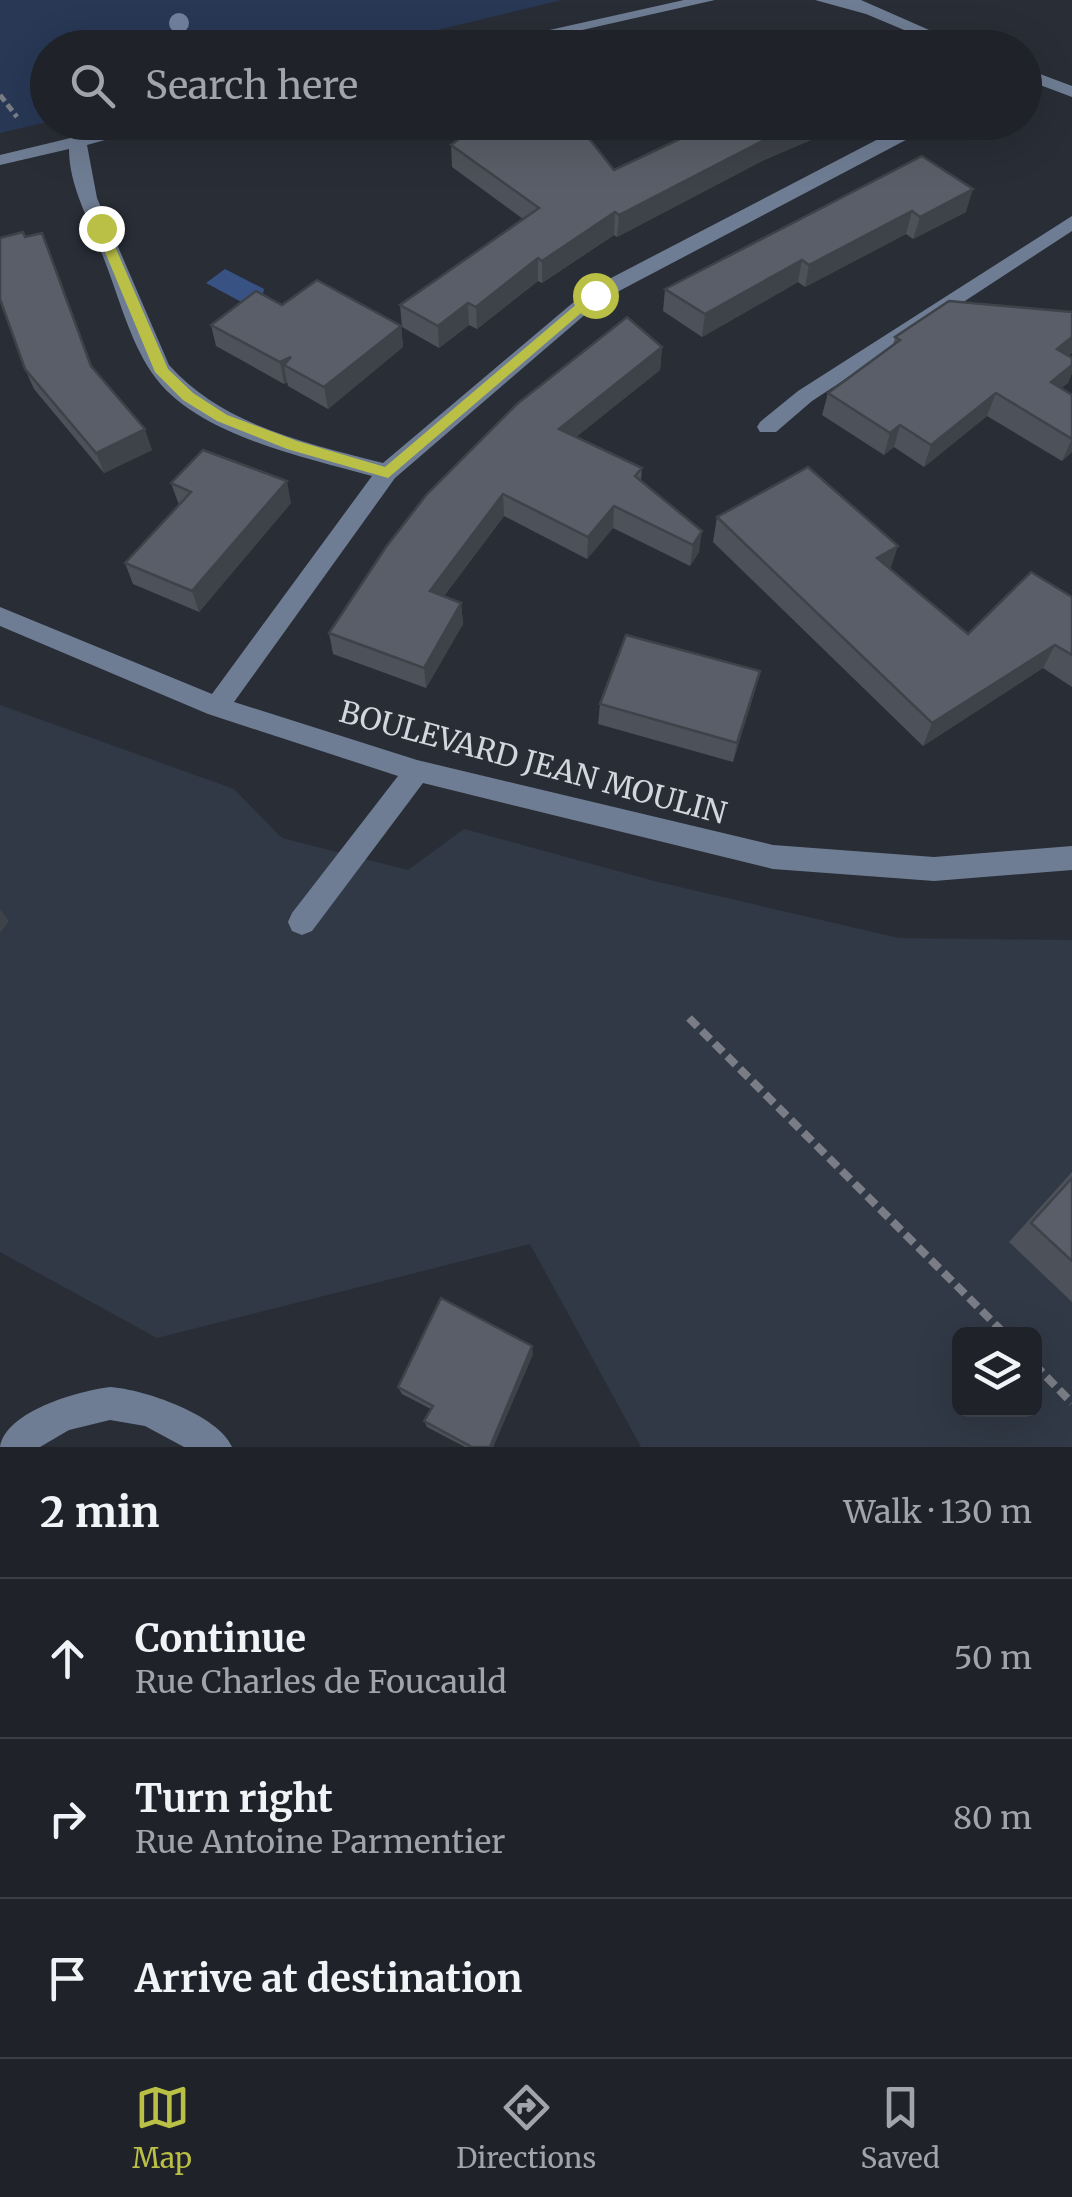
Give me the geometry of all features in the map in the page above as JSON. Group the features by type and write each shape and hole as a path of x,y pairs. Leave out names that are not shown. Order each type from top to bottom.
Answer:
{"street":[{"path":"558,30 707,0"},
{"path":"823,0 882,15"},
{"path":"847,0 918,30"},
{"path":"1042,82 1072,92"},
{"path":"0,160 86,140"},
{"path":"218,708 388,472 595,295 890,140"},
{"path":"78,142 76,158 101,228 162,372 188,396 222,418 292,445 388,472"},
{"path":"768,427 804,396 1072,222"},
{"name":"BOULEVARD JEAN MOULIN","path":"0,616 218,708 418,772 772,857 934,869 1072,858"},
{"path":"302,922 418,772"},
{"path":"15,1447 53,1418 96,1402 125,1402 156,1411 215,1447"}],"path":[{"path":"0,94 17,117"},
{"path":"689,1018 998,1327"},
{"path":"1042,1372 1072,1403"}],"shaded area":[{"path":"0,0 562,0 438,30 30,30 30,126 0,133"},
{"path":"225,269 264,289 262,298 245,304 206,283"},
{"path":"0,705 234,789 282,838 408,870 464,829 654,881 899,938 1072,940 1072,1447 641,1447 530,1244 157,1338 0,1252"}],"building":[{"path":"458,140 590,140 614,170 678,140 764,140 619,215 615,212 542,261 538,258 476,307 468,303 438,326 400,305 539,208 451,145"},
{"path":"922,156 973,189 920,217 912,211 809,265 802,260 705,314 665,289"},
{"path":"23,232 25,237 42,233 91,366 145,429 96,453 25,369 0,299 0,238"},
{"path":"317,280 401,326 324,387 284,365 291,357 280,362 211,325 256,291 282,305"},
{"path":"949,301 1072,312 1072,337 1057,349 1072,358 1072,365 1051,382 1072,395 1072,439 996,393 931,445 900,425 890,433 828,393 900,340 895,337"},
{"path":"627,317 662,347 559,429 642,468 635,476 702,531 693,545 614,506 588,537 503,494 430,591 461,603 424,668 329,633 427,494 517,404"},
{"path":"203,450 287,481 192,591 125,563 191,492 171,483"},
{"path":"808,467 898,546 877,558 968,634 1031,572 1072,597 1072,655 1055,645 932,723 717,517"},
{"path":"626,635 760,671 737,743 600,704"},
{"path":"1072,1178 1072,1261 1031,1223"},
{"path":"441,1298 532,1346 490,1447 472,1447 424,1421 433,1406 398,1387"}],"route":[{"path":"101,228 162,372 188,396 222,418 292,445 388,472 595,295"}]}
